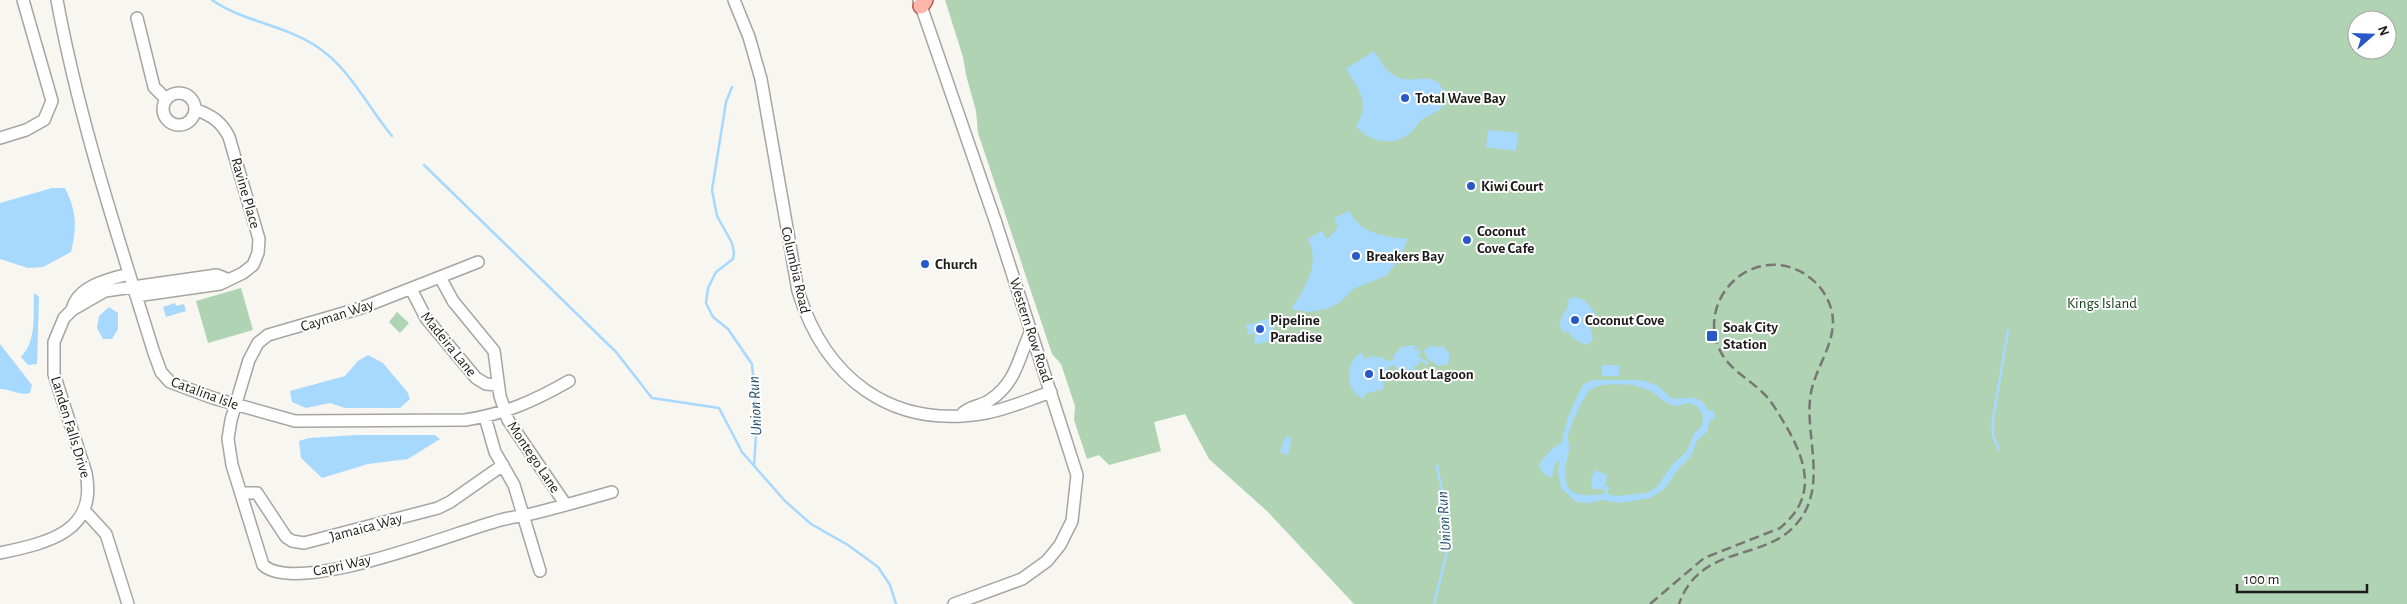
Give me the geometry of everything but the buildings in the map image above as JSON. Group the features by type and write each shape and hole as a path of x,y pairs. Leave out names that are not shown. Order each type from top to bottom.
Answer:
{"street":[{"path":"0,138 35,126 44,120 50,111 52,101 23,0"},
{"name":"Catalina Isle","path":"57,0 72,78 129,274 154,353 164,378 176,386 276,416 308,422 432,421 485,417 535,400 569,381"},
{"name":"Columbia Road","path":"734,0 749,37 761,79 798,291 806,318 830,358 850,379 882,400 912,411 960,416 988,413 1051,392"},
{"name":"Western Row Road","path":"921,2 1077,475 1072,521 1066,536 1047,561 1026,576 954,604"},
{"path":"137,18 154,87 166,100"},
{"path":"174,94 185,94 193,101 196,109 192,119 188,122 173,123 164,113 166,100 174,94"},
{"name":"Ravine Place","path":"135,292 217,275 227,279 243,273 253,265 258,253 259,240 229,137 223,125 214,117 196,109"},
{"name":"Cayman Way","path":"236,404 252,354 262,338 343,314 478,262"},
{"name":"Landen Falls Drive","path":"0,553 59,536 76,524 84,510 89,494 86,473 59,392 53,361 54,342 58,330 72,310 77,298 88,289 100,283 129,274"},
{"name":"Montego Lane","path":"440,277 446,291 494,351 498,385 505,411 566,505"},
{"name":"Madeira Lane","path":"411,289 426,318 476,378 486,384 498,385"},
{"name":"Landen Falls Drive","path":"72,310 105,291 135,292"},
{"path":"960,416 968,409 988,402 1015,375 1031,331"},
{"name":"Capri Way","path":"236,404 228,439 240,493 260,559 268,569 280,572 326,571 440,540 496,521 524,516 612,492"},
{"path":"485,417 490,440 514,485 540,571"},
{"name":"Jamaica Way","path":"240,493 257,493 286,537 292,541 304,543 438,508 450,502 503,465"},
{"path":"84,510 106,534 128,604"}],"green space":[{"name":"Kings Island","path":"945,0 2407,0 2407,604 1354,604 1268,512 1209,459 1185,414 1154,422 1161,451 1109,465 1099,455 1087,459 1074,420 1075,406 1061,364 1052,354 978,133 976,111 963,57"},
{"path":"241,288 253,330 208,343 196,301"},
{"path":"397,312 409,323 400,333 389,322"}],"water":[{"name":"Total Wave Bay","path":"1374,51 1393,75 1412,80 1431,79 1441,87 1446,96 1441,109 1427,116 1409,134 1395,140 1381,141 1374,139 1367,136 1356,126 1363,111 1362,97 1346,69"},
{"path":"1488,130 1518,133 1516,151 1486,147"},
{"path":"52,188 65,188 72,205 75,227 71,252 43,267 28,268 0,259 0,203"},
{"name":"Breakers Bay","path":"1349,211 1360,225 1374,233 1408,239 1397,262 1386,276 1355,288 1340,302 1330,308 1310,312 1291,309 1310,276 1313,258 1308,239 1322,231 1326,238 1329,238 1338,227 1334,218"},
{"path":"34,293 39,297 37,364 28,365 21,357 26,351 32,336"},
{"name":"Coconut Cove","path":"1574,297 1584,300 1596,314 1595,319 1590,319 1589,322 1593,335 1592,341 1585,345 1573,338 1567,330 1566,333 1563,332 1559,326 1560,323 1563,324 1560,321 1569,304 1567,300"},
{"path":"175,303 176,306 184,304 186,311 166,317 163,307"},
{"path":"109,307 118,313 118,329 112,339 103,339 97,328 99,316"},
{"name":"Pipeline Paradise","path":"1271,318 1277,340 1256,344 1254,342 1255,334 1248,334 1246,325"},
{"name":"Lookout Lagoon","path":"1422,343 1417,349 1420,352 1418,356 1429,363 1427,365 1419,360 1420,363 1414,367 1415,372 1412,373 1410,369 1407,372 1403,371 1403,367 1398,371 1394,365 1387,367 1391,378 1387,382 1380,378 1384,382 1383,389 1364,394 1365,399 1353,390 1349,377 1350,369 1356,357 1362,352 1364,359 1372,356 1384,358 1386,361 1396,360 1392,358 1401,347 1415,345 1414,351"},
{"path":"0,344 32,385 30,393 22,394 0,389"},
{"path":"1432,345 1433,347 1441,347 1442,345 1450,355 1448,364 1439,366 1427,359 1430,356 1426,357 1424,350"},
{"path":"368,355 383,363 408,393 410,399 400,408 345,408 330,403 306,408 292,402 290,391 345,376 358,361"},
{"path":"1602,365 1619,365 1619,376 1602,376"},
{"path":"1592,380 1641,380 1657,385 1671,398 1696,398 1709,411 1714,410 1715,419 1710,420 1707,432 1697,440 1691,456 1680,467 1664,489 1650,498 1619,503 1601,500 1590,503 1576,502 1561,488 1558,472 1560,459 1554,466 1552,478 1545,475 1541,469 1539,464 1552,449 1562,442 1578,394 1585,383","holes":["1601,385 1634,385 1651,391 1667,403 1676,406 1687,403 1697,406 1703,415 1702,426 1694,434 1687,451 1671,466 1657,487 1646,493 1616,496 1607,494 1609,487 1605,486 1607,475 1595,470 1591,479 1592,489 1605,489 1603,494 1584,495 1573,492 1566,483 1565,475 1569,451 1568,437 1577,411 1585,397 1592,389"]},
{"path":"356,435 435,435 440,439 408,459 368,464 322,478 301,458 299,441 309,438"},
{"path":"1286,436 1292,438 1288,455 1280,452"}],"waterway":[{"path":"212,0 237,14 304,39 328,55 349,76 392,136"},
{"name":"Union Run","path":"732,87 726,102 712,190 717,216 732,243 734,253 733,259 716,272 708,288 706,303 713,317 728,329 752,364 757,419 754,466"},
{"path":"424,165 616,352 652,398 719,408 742,452 785,501 811,524 848,545 878,567 890,585 896,604"},
{"path":"1999,449 1993,436 1993,419 2008,330"},
{"name":"Union Run","path":"1434,604 1447,552 1445,505 1437,466"}],"railway":[{"path":"1650,604 1704,558 1780,528 1799,506 1805,484 1804,471 1790,433 1767,397 1727,362 1718,346 1714,328 1716,311 1722,296 1732,283 1745,273 1760,266 1777,265 1795,269 1808,276 1819,286 1830,305 1833,324 1832,335 1812,388 1810,399 1813,462 1812,494 1807,508 1798,522 1785,535 1752,550 1718,562 1702,571 1689,584 1679,604"}],"place":[{"name":"Total Wave Bay","path":"1405,98"},
{"name":"Kiwi Court","path":"1471,186"},
{"name":"Coconut Cove Cafe","path":"1467,240"},
{"name":"Breakers Bay","path":"1356,256"},
{"name":"Church","path":"925,264"},
{"name":"Coconut Cove","path":"1575,320"},
{"name":"Pipeline Paradise","path":"1260,329"},
{"name":"Soak City Station","path":"1712,336"},
{"name":"Lookout Lagoon","path":"1369,374"}]}
